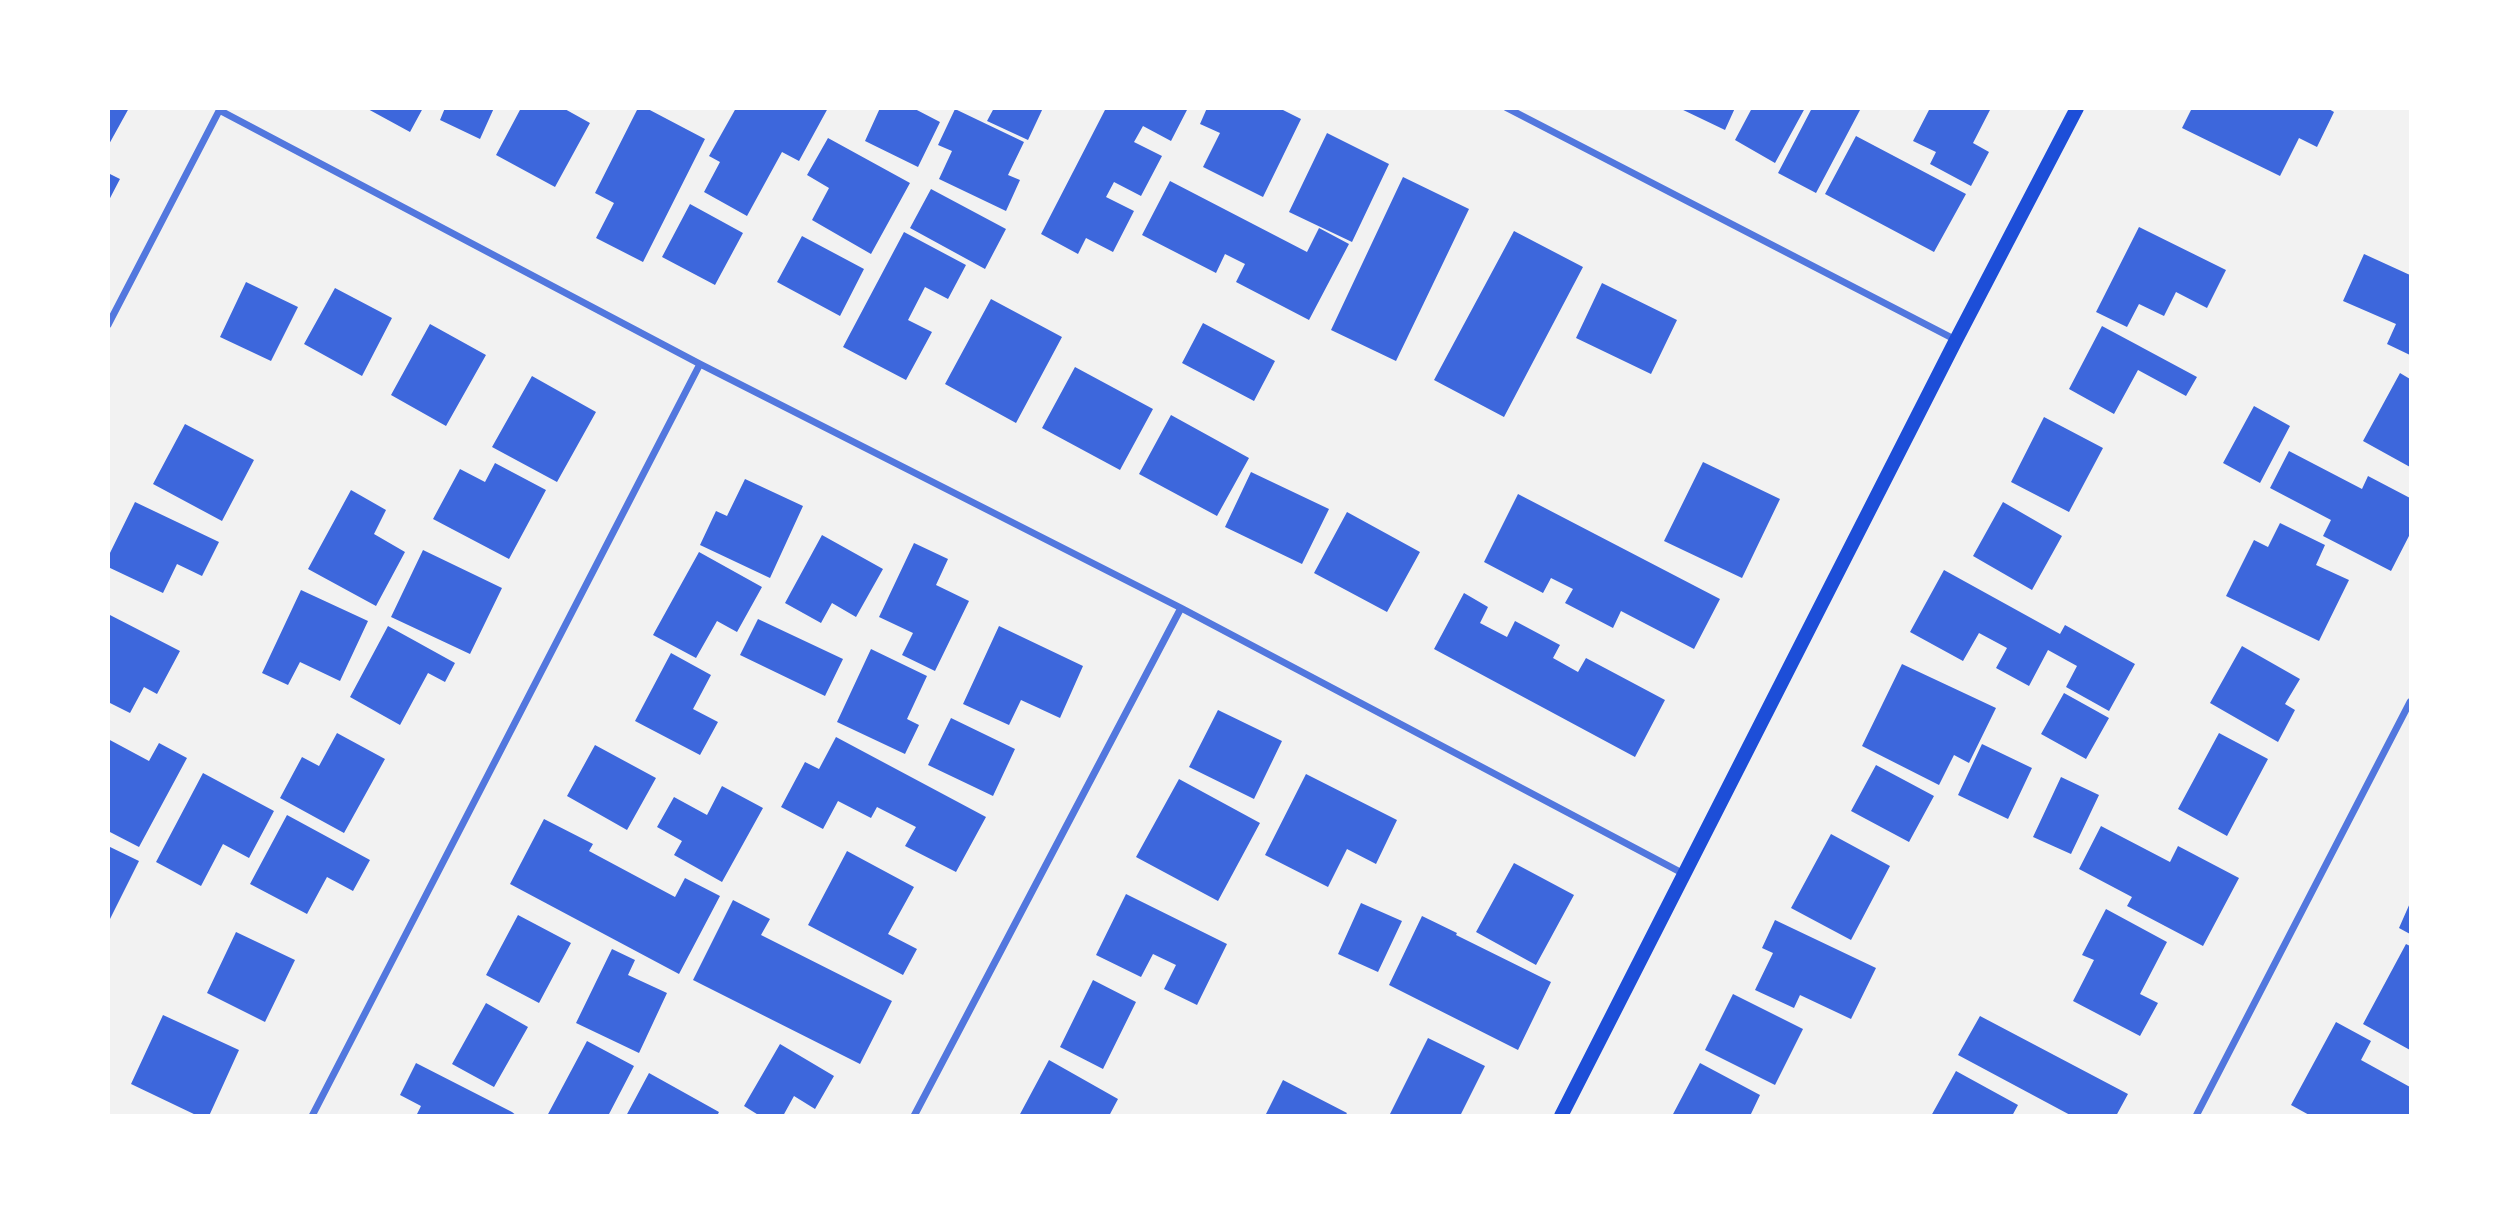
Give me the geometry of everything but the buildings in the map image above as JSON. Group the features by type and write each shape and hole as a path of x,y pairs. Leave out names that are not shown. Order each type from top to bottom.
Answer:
{"main road":[{"path":"1561,1115 2077,108"}],"street":[{"path":"1507,108 1956,341"},
{"path":"108,325 220,109 700,363 1181,608 1684,874"},
{"path":"312,1115 700,363"},
{"path":"914,1115 1181,608"},
{"path":"2196,1115 2410,702"}]}
